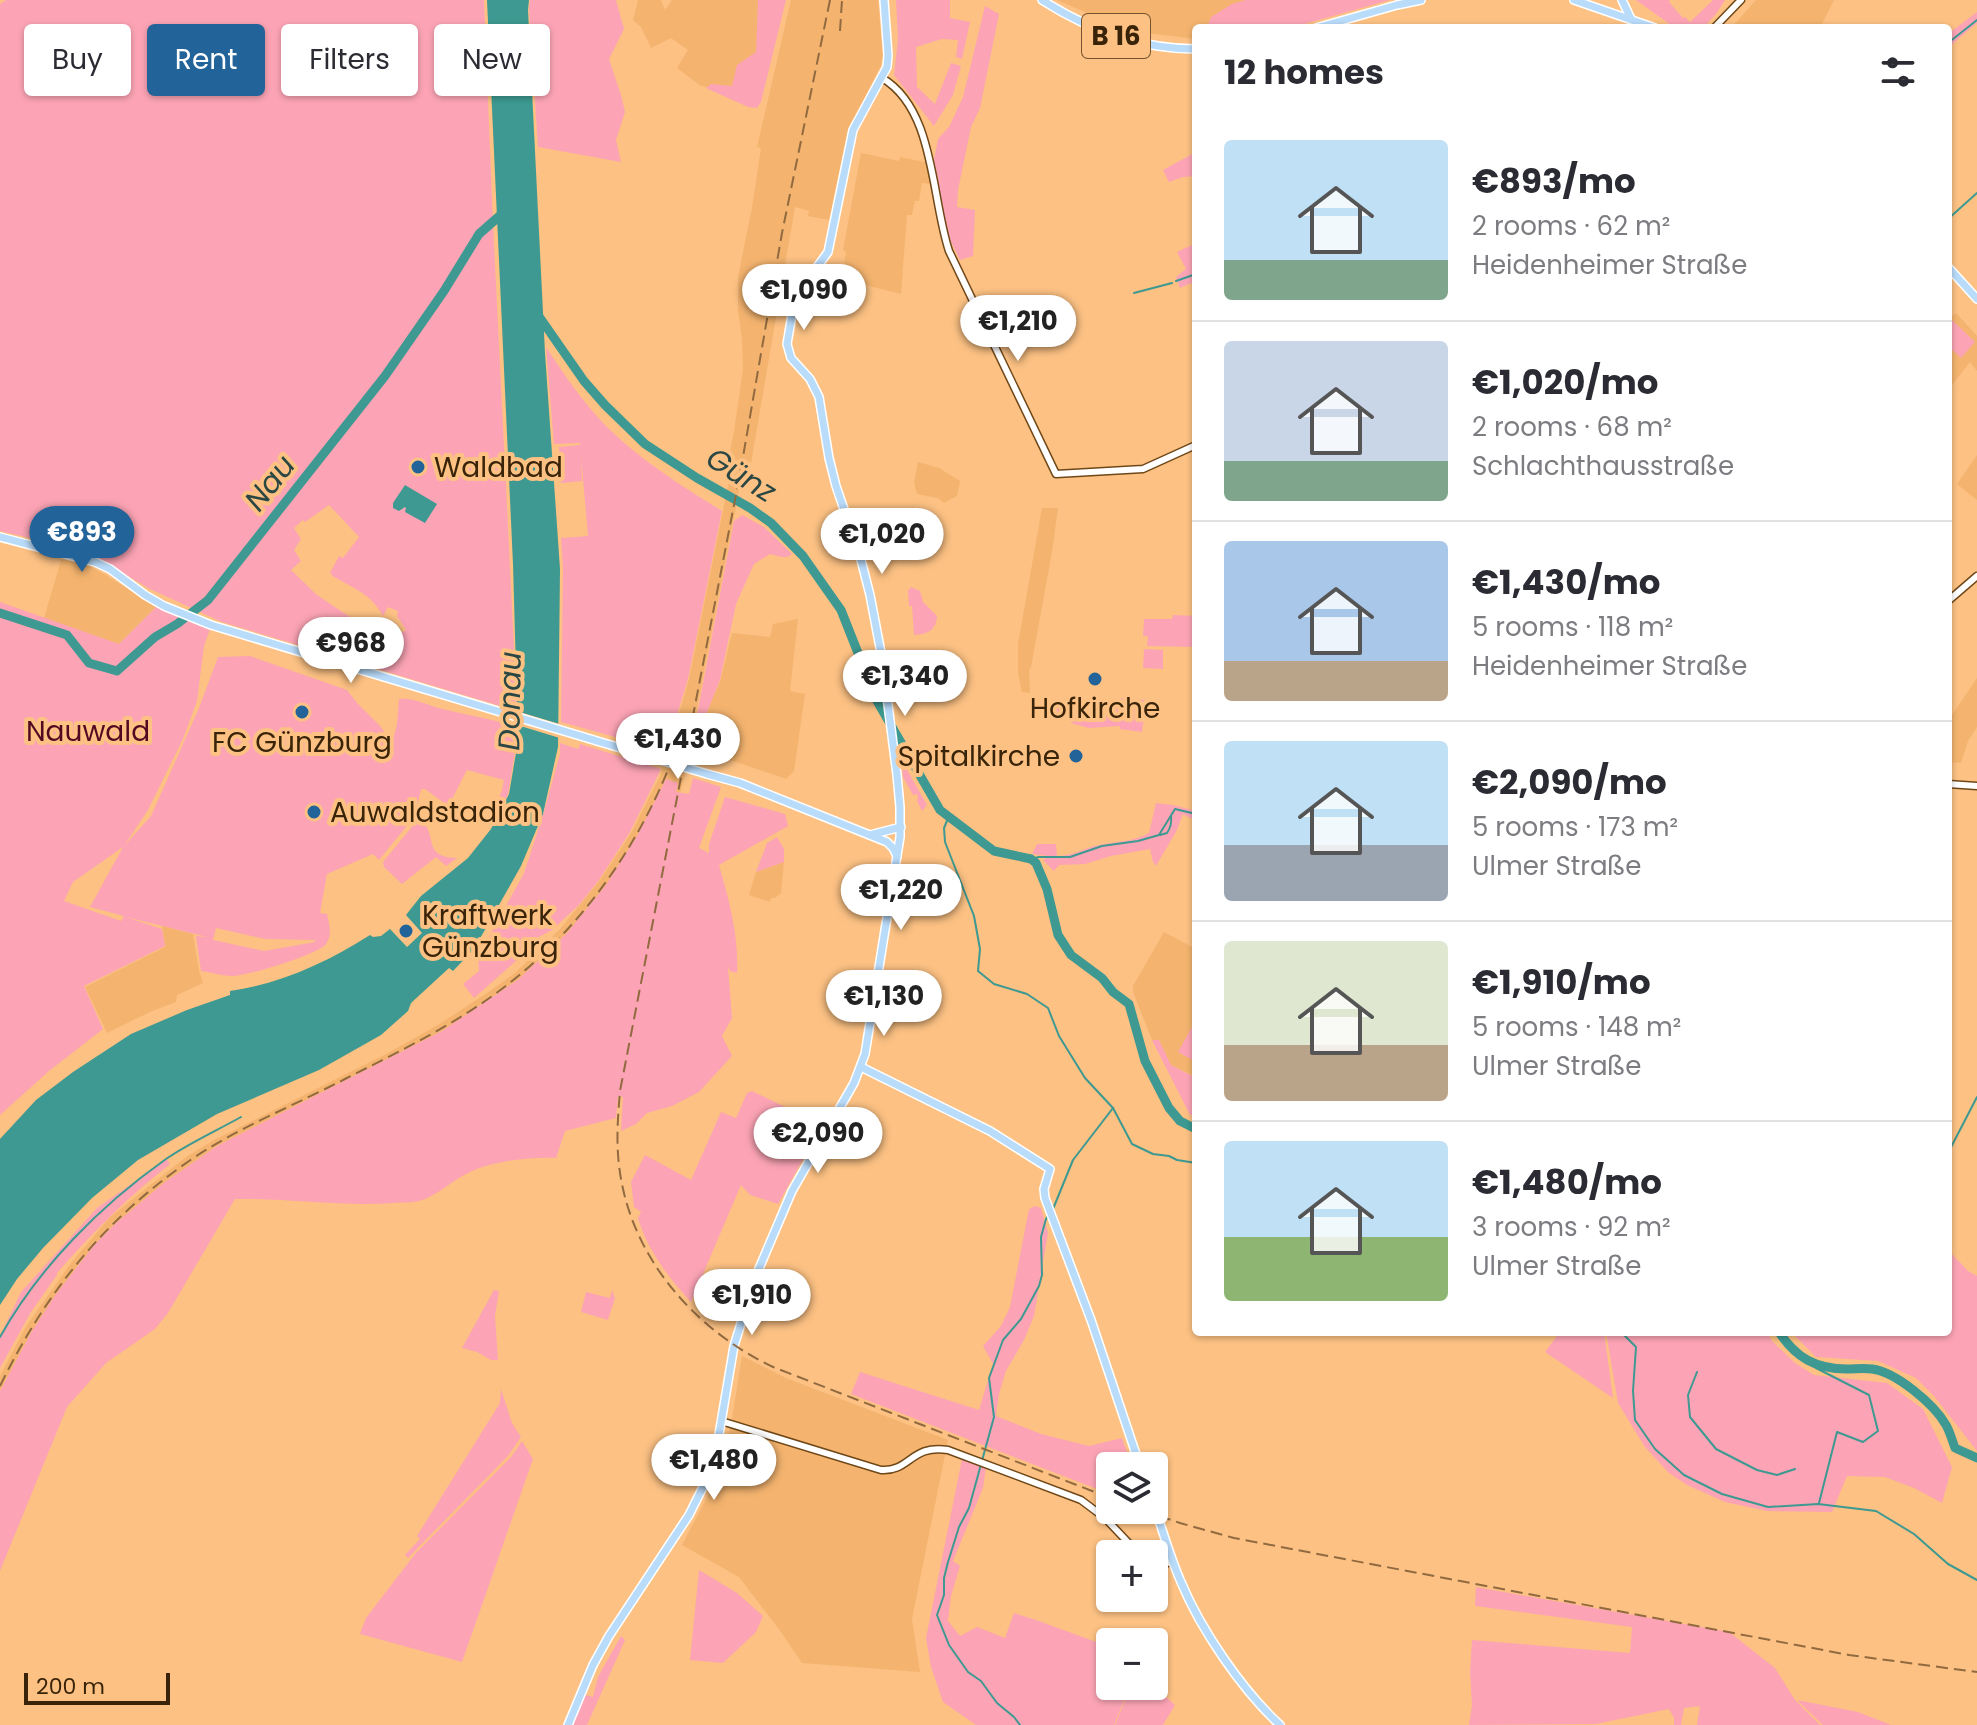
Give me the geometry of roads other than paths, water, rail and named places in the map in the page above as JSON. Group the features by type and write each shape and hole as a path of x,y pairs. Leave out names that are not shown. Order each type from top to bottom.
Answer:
{"main road":[{"name":"B 16","path":"1042,0 1098,30 1133,42 1192,49"},
{"path":"1330,24 1421,0"},
{"path":"1574,0 1644,24"},
{"path":"1610,12 1611,0"},
{"path":"1610,12 1621,0 1631,19"},
{"path":"568,1725 609,1636 706,1484 716,1452 734,1346 750,1291 792,1191 861,1067 869,1035 901,827 897,775 883,664 870,595 833,475 816,388 794,363 787,344 795,297 830,246 853,130 888,64 884,3"},
{"path":"1952,271 1977,299"},
{"path":"0,537 95,562 164,606 211,625 740,783 890,844 897,858"},
{"path":"868,835 901,827"},
{"path":"861,1067 990,1131 1050,1169 1044,1189 1049,1209 1091,1320 1135,1452"},
{"path":"1160,1524 1181,1583 1203,1625 1233,1670 1267,1714 1280,1725"}],"street":[{"path":"1718,24 1741,0"},
{"path":"882,78 893,84 919,124 926,142 949,251 1056,474 1143,469 1192,447"},
{"path":"1952,598 1977,576"},
{"path":"1952,784 1977,786"},
{"path":"721,1421 881,1470 896,1469 922,1451 933,1448 948,1450 1090,1505 1126,1540"},
{"path":"1168,1562 1172,1561"}],"water":[{"path":"487,0 529,0 529,24 488,24"},
{"path":"491,96 532,96 560,569 558,747 543,814 521,866 474,949 453,971 449,968 381,1035 319,1070 217,1114 138,1160 92,1198 43,1248 0,1305 0,1139 36,1100 131,1034 230,995 230,991 267,983 303,970 370,935 381,936 390,929 407,947 422,933 406,915 421,896 468,858 491,829 509,794 518,741"},
{"path":"405,485 437,504 425,523 405,512 405,507 399,511 393,508"}],"waterway":[{"path":"1952,40 1977,20"},
{"path":"1952,215 1977,193"},
{"name":"Nau","path":"0,613 67,635 89,663 117,671 155,637 208,600 385,376 479,234 504,212"},
{"path":"1176,281 1192,275"},
{"path":"1134,293 1172,283"},
{"name":"Günz","path":"538,315 584,381 645,444 750,508 771,523 803,556 841,610 877,701 940,810 994,851 1031,859 1036,863 1047,889 1058,935 1071,955 1102,978 1113,992 1129,1004 1145,1061 1169,1108 1180,1121 1192,1127"},
{"path":"1031,859 1070,857 1102,846 1138,841 1159,835 1175,809 1192,813"},
{"path":"949,816 944,828 945,842 974,916 980,949 978,971 994,984 1027,994 1048,1008 1059,1036 1085,1078 1113,1108 1132,1144 1153,1154 1192,1162"},
{"path":"1160,835 1167,833 1171,816"},
{"path":"1952,1145 1977,1097"},
{"path":"1053,1209 1073,1160 1113,1108"},
{"path":"0,1337 33,1286 53,1262 118,1196 166,1159 241,1117"},
{"path":"1020,1725 997,1703 981,1681 968,1672 949,1645 937,1615 944,1595 948,1562 959,1527 969,1508 994,1417 989,1378 1003,1340 1021,1319 1039,1286 1042,1275 1041,1237 1049,1214"},
{"path":"1625,1336 1636,1347 1635,1420 1655,1449 1684,1475 1722,1494 1768,1507 1818,1504 1876,1511 1914,1534 1948,1564 1977,1580"},
{"name":"Günz","path":"1782,1336 1792,1349 1816,1364 1882,1371 1903,1382 1940,1417 1955,1448 1977,1458"},
{"path":"1805,1359 1816,1368 1869,1395 1878,1431 1863,1442 1837,1432 1819,1503"},
{"path":"1697,1372 1688,1395 1690,1417 1716,1449 1757,1470 1777,1475 1795,1469"}],"railway":[{"path":"830,0 782,233 740,474 620,1091 619,1165 625,1198 651,1258 670,1286 692,1310 744,1351 773,1367 1096,1493"},
{"path":"840,31 842,0"},
{"path":"0,1386 57,1289 104,1234 158,1184 226,1138 434,1033 497,992 545,953 594,897 636,835 681,734"},
{"path":"1168,1519 1234,1538 1849,1655 1977,1672"}],"place":[{"name":"Waldbad","path":"418,467"},
{"name":"Hofkirche","path":"1095,679"},
{"name":"FC Günzburg","path":"302,712"},
{"name":"Spitalkirche","path":"1076,756"},
{"name":"Auwaldstadion","path":"314,812"},
{"name":"Kraftwerk Günzburg","path":"406,931"}],"water label":[{"name":"Donau","path":"510,701"}],"park label":[{"name":"Nauwald","path":"88,731"}]}
